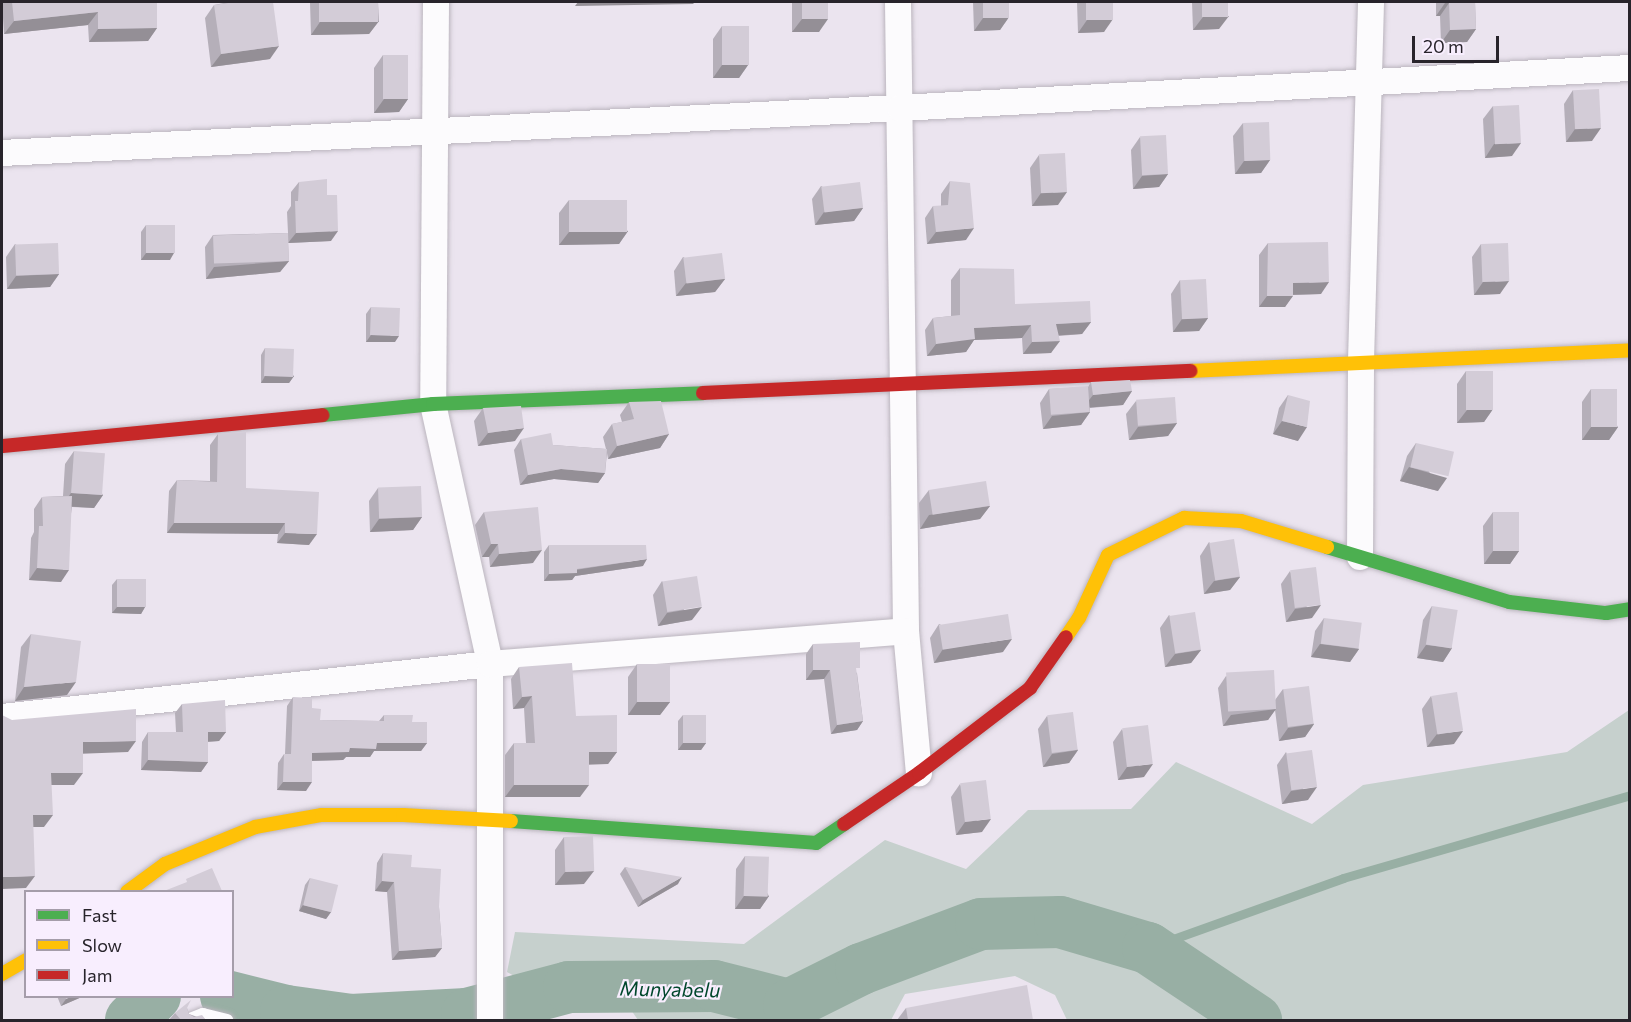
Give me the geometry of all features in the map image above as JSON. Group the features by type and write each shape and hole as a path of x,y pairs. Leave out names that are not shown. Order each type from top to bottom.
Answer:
{"street":[{"path":"436,2 433,404 490,664 488,819 490,1020"},
{"path":"898,2 906,631 919,773"},
{"path":"1360,557 1361,361 1371,2"},
{"path":"2,153 900,108 1629,68"},
{"path":"2,446 433,404 902,385 1361,361 1629,350"},
{"path":"128,890 165,864 255,827 322,815 403,815 488,819 816,843 919,773 1030,688 1079,618 1108,555 1184,518 1241,521 1509,602 1606,613 1629,609"},
{"path":"2,717 490,664 906,631"},
{"path":"2,974 24,961"}],"lane":[{"path":"187,1020 203,1014 227,1020"}],"shaded area":[{"path":"1629,710 1629,1020 1067,1020 1055,995 1015,976 905,994 891,1020 638,1020 629,1007 555,1000 507,972 515,932 744,944 885,840 966,869 1028,810 1131,809 1176,762 1312,824 1363,785 1567,752"}],"building":[{"path":"12,2 157,2 157,28 98,29 98,12 14,21"},
{"path":"235,2 273,2 279,46 221,54 214,5"},
{"path":"319,2 378,2 378,22 319,22"},
{"path":"802,2 828,2 828,19 802,19"},
{"path":"983,2 1009,2 1009,18 983,18"},
{"path":"1086,2 1113,2 1113,20 1086,20"},
{"path":"1202,2 1228,2 1228,17 1202,17"},
{"path":"1445,2 1475,2 1476,29 1450,30 1449,3"},
{"path":"722,26 749,26 749,65 722,65"},
{"path":"383,55 408,55 408,99 383,99"},
{"path":"1599,89 1601,128 1575,129 1573,90"},
{"path":"1519,105 1521,143 1495,144 1493,106"},
{"path":"1269,122 1270,160 1244,161 1243,123"},
{"path":"1166,135 1168,174 1142,175 1140,136"},
{"path":"1065,153 1067,192 1041,193 1039,154"},
{"path":"327,179 327,195 337,195 338,231 296,233 295,201 298,201 299,182"},
{"path":"950,181 970,183 974,228 936,232 933,206 948,205"},
{"path":"860,182 863,208 824,213 821,187"},
{"path":"569,200 627,200 627,232 569,232"},
{"path":"146,225 175,225 175,253 146,253"},
{"path":"288,233 289,261 214,264 213,236"},
{"path":"1328,242 1329,282 1293,283 1293,296 1267,296 1268,243"},
{"path":"58,243 59,274 16,275 15,245"},
{"path":"1508,243 1509,281 1482,282 1481,244"},
{"path":"722,253 725,279 686,284 683,258"},
{"path":"960,268 1014,269 1015,304 1090,301 1091,322 1056,324 1060,341 1032,342 1031,325 974,328 975,339 936,344 933,318 960,315"},
{"path":"1206,279 1208,318 1182,319 1180,280"},
{"path":"371,307 400,308 399,336 370,335"},
{"path":"265,348 294,349 293,377 264,376"},
{"path":"1466,371 1493,371 1493,410 1466,410"},
{"path":"1130,380 1132,391 1093,395 1091,382"},
{"path":"1088,386 1090,412 1051,415 1049,389"},
{"path":"1591,389 1617,389 1617,427 1591,427"},
{"path":"1288,395 1310,401 1307,427 1282,421"},
{"path":"1175,397 1177,423 1138,426 1136,400"},
{"path":"661,401 669,434 617,446 612,424 634,419 629,402"},
{"path":"521,406 524,428 488,433 483,408"},
{"path":"246,432 246,488 319,492 317,534 285,533 285,523 174,523 177,480 217,482 218,434"},
{"path":"551,433 553,445 607,449 605,473 561,469 528,475 521,439"},
{"path":"1416,443 1454,452 1448,476 1410,467"},
{"path":"74,451 105,453 102,495 71,493"},
{"path":"986,481 990,506 933,515 929,490"},
{"path":"421,486 422,517 379,518 378,488"},
{"path":"72,496 69,570 37,568 39,526 43,526 42,497"},
{"path":"538,507 542,550 499,554 498,544 491,544 484,512"},
{"path":"1493,512 1519,512 1519,551 1493,551"},
{"path":"1234,539 1240,577 1215,580 1209,543"},
{"path":"549,545 646,545 647,559 577,569 577,573 549,574"},
{"path":"1316,567 1321,605 1295,608 1290,570"},
{"path":"697,576 702,607 667,612 662,581"},
{"path":"117,579 146,579 146,607 117,607"},
{"path":"1432,606 1458,610 1452,649 1426,645"},
{"path":"1195,612 1201,650 1175,654 1169,616"},
{"path":"1008,614 1012,639 943,650 939,625"},
{"path":"1324,618 1362,623 1359,648 1321,644"},
{"path":"31,634 81,641 76,682 24,687"},
{"path":"860,642 860,668 856,668 863,721 837,725 830,670 813,670 813,644"},
{"path":"572,663 576,716 617,715 617,752 589,752 589,785 514,785 514,743 535,743 532,696 522,697 519,667"},
{"path":"637,664 670,664 670,702 637,702"},
{"path":"1274,670 1276,709 1228,711 1226,673"},
{"path":"1309,686 1314,724 1288,727 1283,689"},
{"path":"1457,692 1463,731 1437,735 1431,696"},
{"path":"293,697 312,698 312,708 321,709 320,720 384,721 384,715 413,715 412,722 427,722 427,743 377,743 376,749 350,748 349,752 312,753 312,782 283,782 284,754 291,754"},
{"path":"225,700 226,732 208,732 208,762 148,760 148,732 183,732 182,704"},
{"path":"136,709 136,741 83,742 83,773 51,773 53,815 33,815 35,876 2,877 2,715 12,720"},
{"path":"1073,712 1078,750 1052,753 1047,715"},
{"path":"683,715 706,715 706,743 683,743"},
{"path":"1148,725 1153,764 1127,767 1122,728"},
{"path":"1312,750 1317,787 1291,790 1286,754"},
{"path":"986,780 991,819 965,822 960,783"},
{"path":"593,836 594,871 565,872 564,837"},
{"path":"383,853 412,855 411,867 441,869 439,907 442,948 399,951 394,882 382,881"},
{"path":"745,856 769,857 768,897 744,896"},
{"path":"625,867 682,877 643,900"},
{"path":"212,868 222,890 167,890 187,882 186,879"},
{"path":"310,878 338,885 331,912 303,905"},
{"path":"1027,985 1033,1020 908,1020 906,1008"},
{"path":"191,1000 187,1008 189,1014 194,1017 202,1015 206,1020 181,1020 175,1013"}],"waterway":[{"path":"1148,948 1343,878 1630,795"},
{"name":"Munyabelu","path":"234,998 286,1011 351,1020 467,1014 569,987 714,986 789,1005 861,969 981,924 1060,922 1148,948 1256,1020"},
{"name":"Munyabelu","path":"131,1020 153,998"}],"traffic: fast":[{"path":"323,415 433,404 703,393"},
{"path":"1327,547 1509,602 1606,613 1630,609"},
{"path":"511,821 816,843 844,824"}],"traffic: slow":[{"path":"1191,371 1630,350"},
{"path":"1066,637 1079,618 1108,555 1184,518 1241,521 1327,547"},
{"path":"130,890 165,864 255,827 322,815 403,815 511,821"},
{"path":"2,974 24,961"}],"traffic: jam":[{"path":"703,393 1191,371"},
{"path":"2,446 323,415"},
{"path":"844,824 919,773 1030,688 1066,637"}]}
